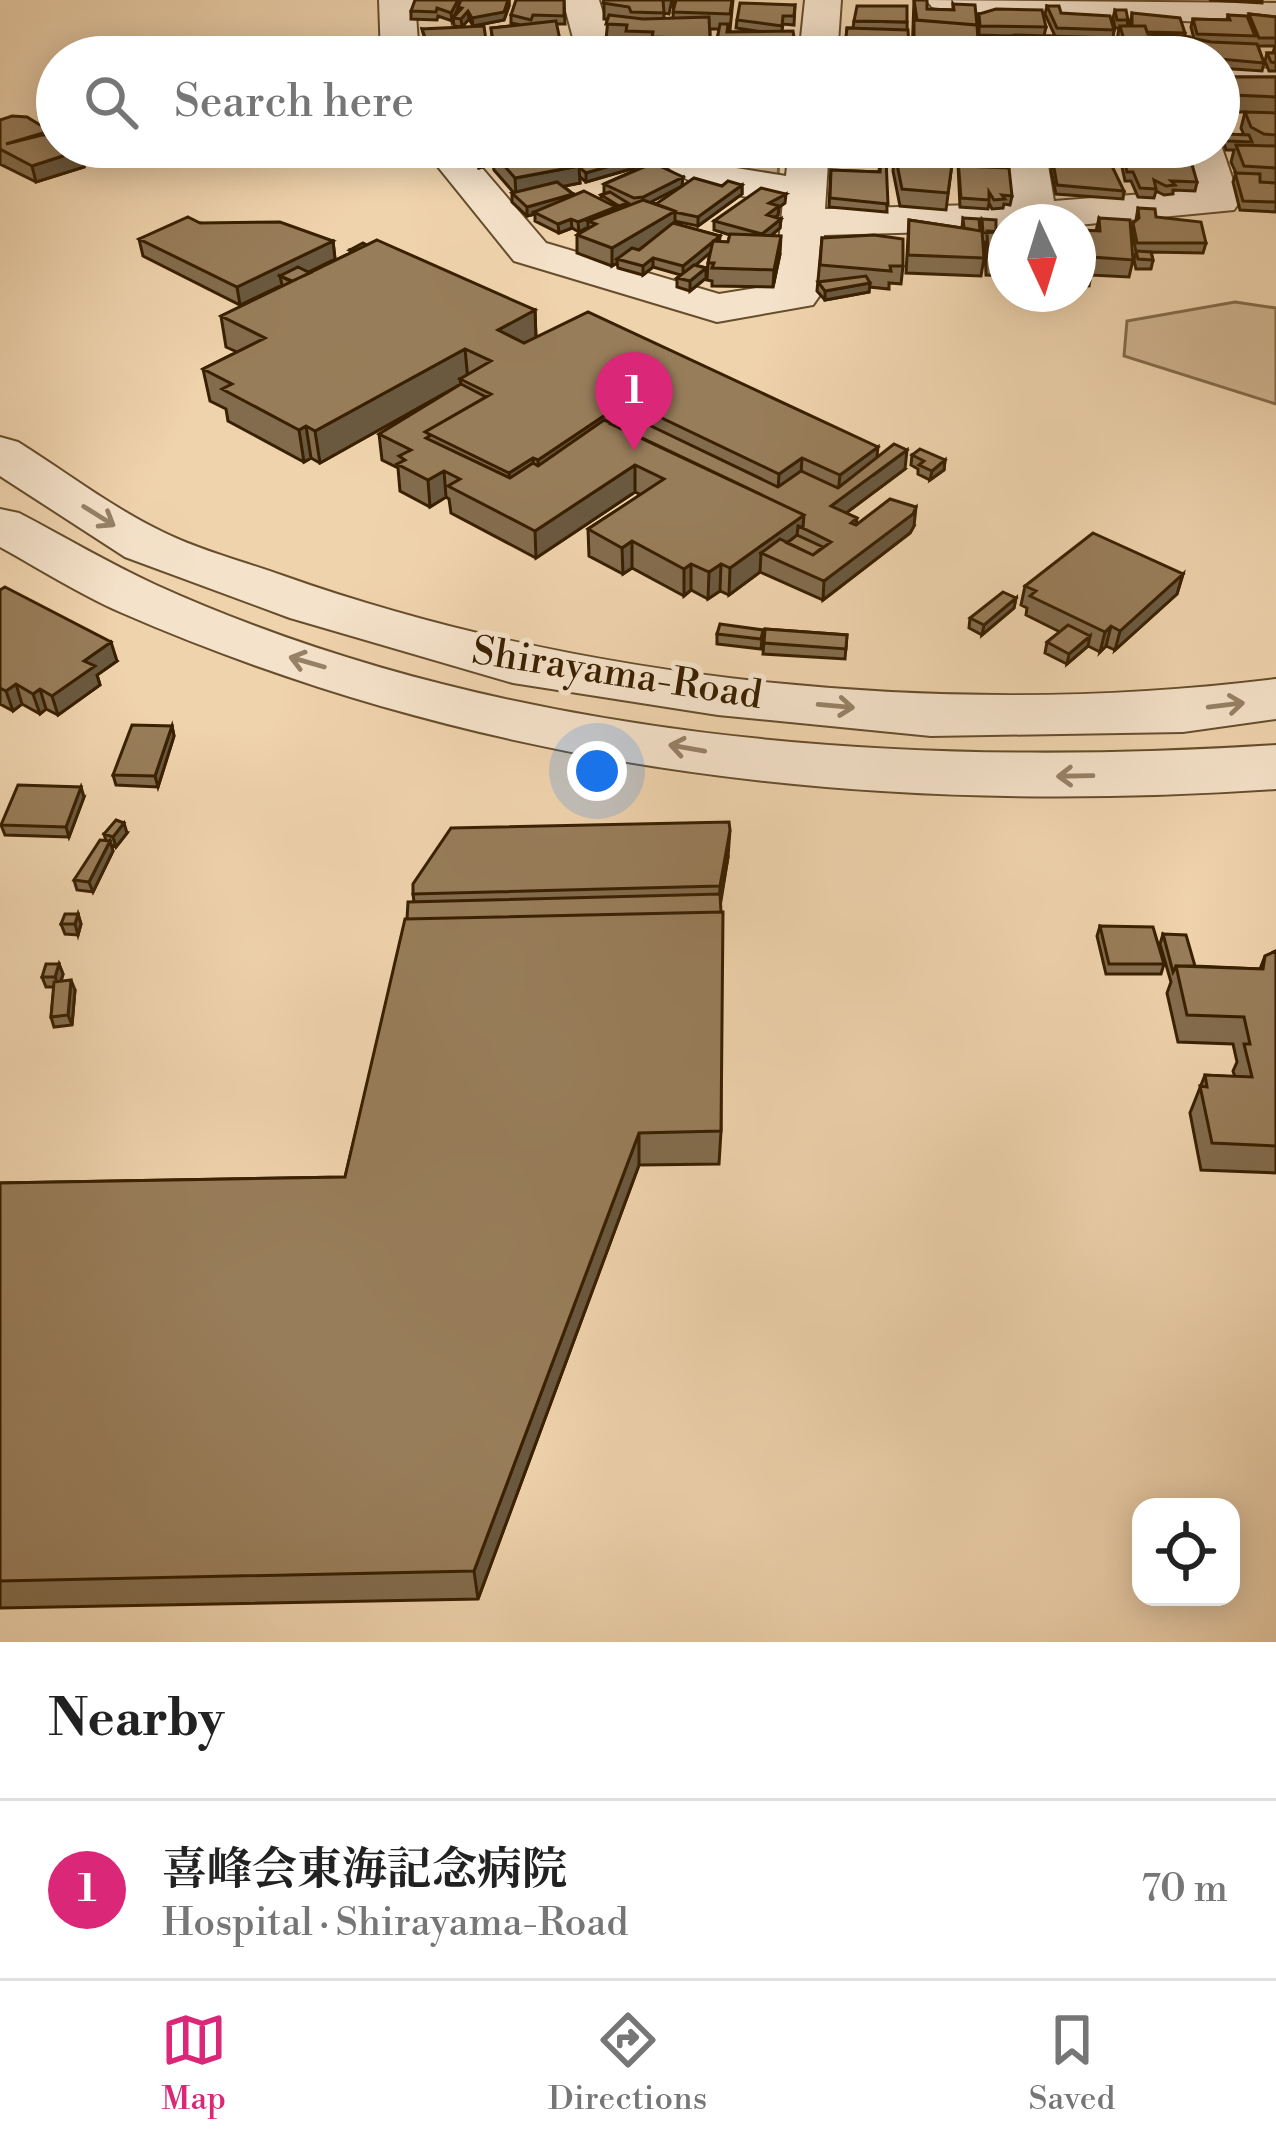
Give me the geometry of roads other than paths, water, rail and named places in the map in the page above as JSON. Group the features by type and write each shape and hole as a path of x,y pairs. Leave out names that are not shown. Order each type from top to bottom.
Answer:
{"street":[{"path":"397,0 399,36"},
{"path":"581,0 591,36"},
{"path":"820,36 823,0"},
{"path":"944,0 1276,14"},
{"path":"1240,79 1276,80"},
{"path":"460,168 530,252 717,308 797,295 806,187"},
{"path":"699,168 744,187 806,187 988,210"},
{"path":"1028,168 1033,204"},
{"path":"1096,211 1219,200 1210,168"},
{"name":"Shirayama-Road","path":"0,453 145,545 310,605 513,664 718,695 931,715 1183,711 1276,699"},
{"name":"Shirayama-Road","path":"0,525 108,586 276,653 482,713 710,752 940,778 1200,775 1276,767"}],"place":[{"name":"喜峰会東海記念病院","path":"634,451"}]}
